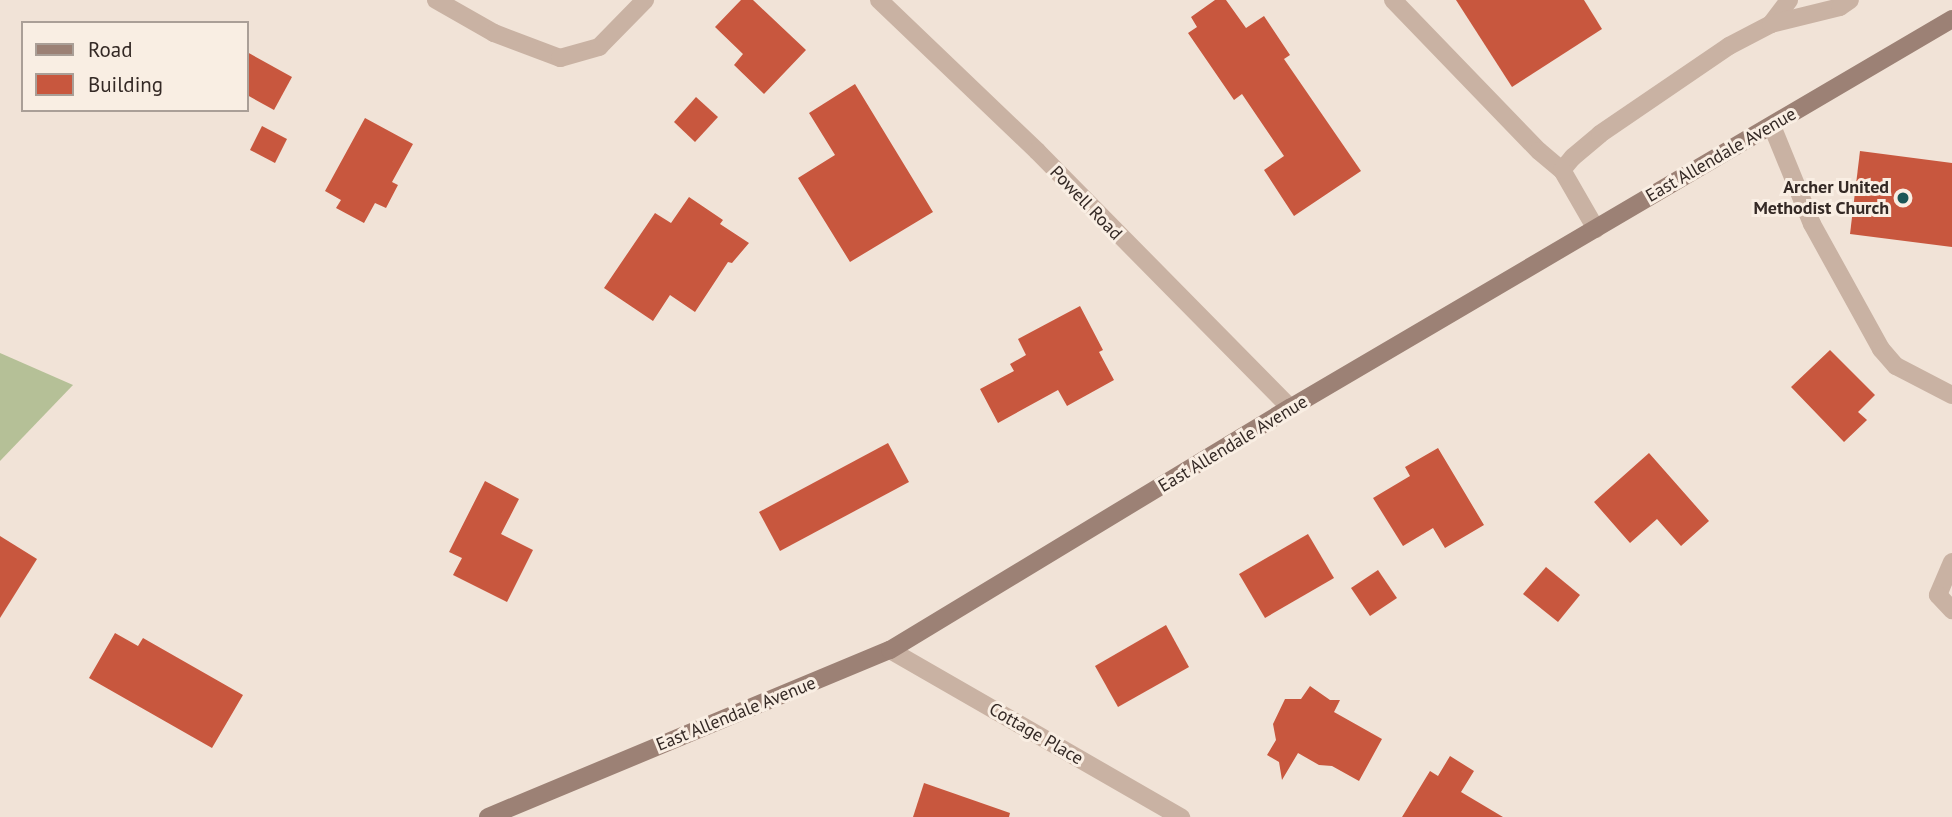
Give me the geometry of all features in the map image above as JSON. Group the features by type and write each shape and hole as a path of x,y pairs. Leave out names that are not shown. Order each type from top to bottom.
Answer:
{"main road":[{"name":"East Allendale Avenue","path":"488,817 890,650 1290,408 1952,19"}],"street":[{"path":"436,0 494,33 560,58 599,47 645,0"},
{"name":"Powell Road","path":"880,0 1037,151 1290,408"},
{"path":"1393,0 1539,151 1562,170 1595,229"},
{"path":"1771,24 1789,0"},
{"path":"1562,170 1600,134 1729,46 1771,24 1839,8 1850,0"},
{"path":"1772,126 1812,224 1881,349 1896,366 1952,395"},
{"path":"1952,562 1938,595 1952,610"},
{"name":"Cottage Place","path":"890,650 1181,817"}],"green space":[{"path":"0,353 73,385 0,461"}],"building":[{"path":"741,0 753,0 806,50 764,94 734,65 743,54 715,27"},
{"path":"1215,0 1226,0 1246,28 1264,16 1290,55 1284,59 1361,171 1294,216 1264,170 1284,156 1242,94 1234,100 1188,33 1197,27 1191,17"},
{"path":"1456,0 1584,0 1602,29 1512,87"},
{"path":"248,53 292,77 274,110 248,96"},
{"path":"855,84 933,212 850,262 798,178 835,155 809,113"},
{"path":"696,97 718,117 695,142 674,122"},
{"path":"365,118 413,144 392,182 398,185 386,208 375,203 364,223 336,208 341,200 325,191"},
{"path":"262,126 287,139 275,163 250,150"},
{"name":"Archer United Methodist Church","path":"1860,151 1952,163 1952,247 1850,234"},
{"path":"689,197 723,220 720,224 749,243 732,263 728,262 695,312 670,295 653,321 604,288 655,213 671,223"},
{"path":"1080,306 1103,350 1099,352 1114,380 1067,406 1058,390 998,423 980,389 1014,371 1010,364 1026,355 1018,339"},
{"path":"1830,350 1875,395 1858,412 1867,420 1844,442 1791,387"},
{"path":"888,443 909,482 780,551 759,512"},
{"path":"1438,448 1484,525 1445,548 1433,528 1403,546 1373,498 1410,476 1405,467"},
{"path":"1649,453 1709,521 1681,546 1657,519 1630,543 1594,502"},
{"path":"485,481 519,499 501,534 533,550 507,602 453,575 462,558 449,552"},
{"path":"1308,534 1334,578 1265,618 1239,574"},
{"path":"0,536 37,559 0,618"},
{"path":"1546,567 1580,595 1558,622 1523,594"},
{"path":"1378,570 1397,598 1370,616 1351,588"},
{"path":"1166,625 1189,667 1118,707 1095,666"},
{"path":"115,633 138,646 143,638 243,695 212,748 89,678"},
{"path":"1310,686 1330,700 1340,700 1334,712 1382,739 1359,781 1332,766 1319,765 1298,753 1282,780 1279,762 1267,755 1276,740 1273,724 1285,699 1301,699"},
{"path":"1450,756 1474,771 1461,792 1503,817 1402,817 1430,771 1438,776"},
{"path":"924,783 1010,813 1009,817 913,817"}],"place":[{"name":"Archer United Methodist Church","path":"1903,198"}]}
